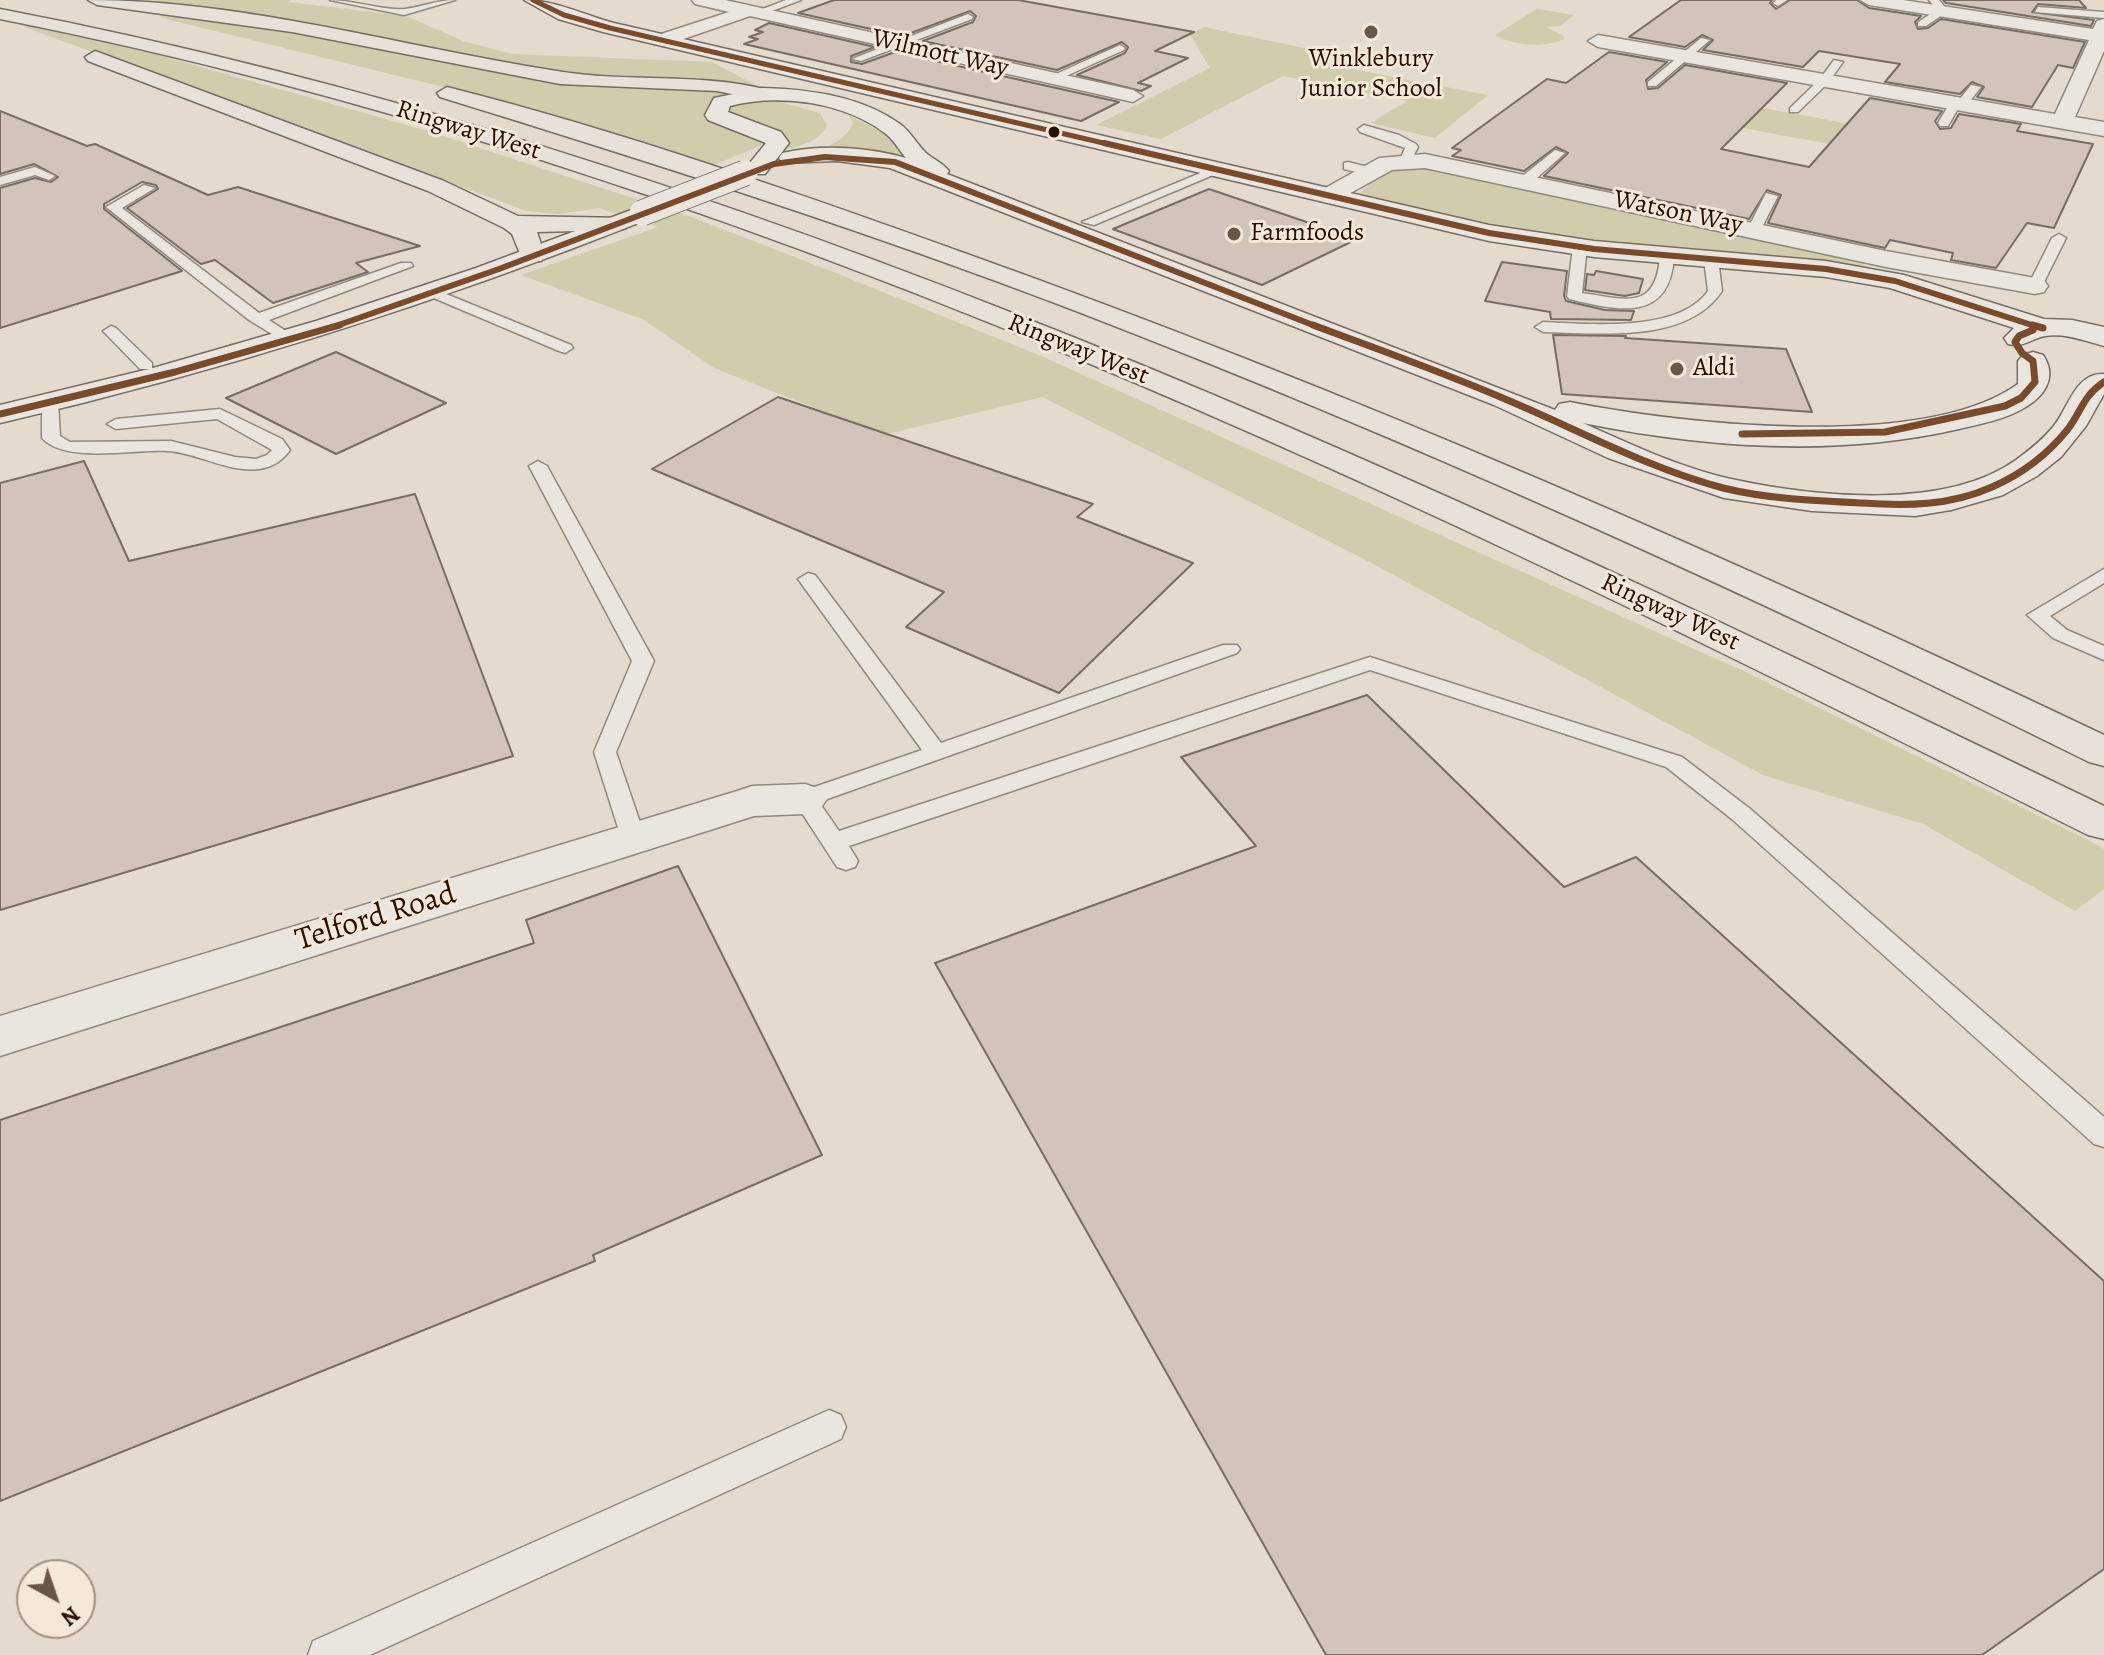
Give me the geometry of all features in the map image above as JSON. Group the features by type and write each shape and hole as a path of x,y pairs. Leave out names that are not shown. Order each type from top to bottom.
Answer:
{"main road":[{"name":"Ringway West","path":"89,4 379,75"},
{"path":"89,4 292,26 560,78 717,85 761,94"},
{"name":"Ringway West","path":"0,14 235,65 473,132 675,197 971,306 1153,381 1451,512 1849,697 2104,824"},
{"path":"0,23 436,186 524,231 532,256"},
{"name":"Ringway West","path":"425,87 610,140 893,234 1261,373 1573,505 1947,674 2104,752"},
{"path":"513,223 566,226 630,218"}],"street":[{"path":"533,0 564,15 662,40 1328,196 1418,224 1580,247 1826,269 1895,281 2043,328 2096,332"},
{"name":"Wilmott Way","path":"701,0 1133,96"},
{"path":"1869,0 1938,6 2102,30 2097,61 2062,122"},
{"path":"662,40 753,12"},
{"path":"1598,41 1824,81 1964,98 2104,129"},
{"path":"766,163 778,143 773,137 716,115 721,102 761,94 813,100 861,112 902,138 918,158 973,193"},
{"path":"0,414 290,339 425,300 766,163 818,146 842,129 840,116 813,100"},
{"path":"766,163 837,154 895,162 1505,399 1619,451 1724,488 1812,501 1915,506 1951,500 1991,488 2025,469 2050,450 2070,426 2083,400 2063,369 2019,336 2043,328"},
{"name":"Watson Way","path":"1328,196 1387,163 1406,160 1525,181 1886,259 2035,286"},
{"path":"1863,276 1937,303 2063,369"},
{"path":"1505,399 1614,420 1758,435 1885,432 2005,406 2032,389 2035,382 2063,369"},
{"name":"Telford Road","path":"0,1036 633,837 743,790 805,799"}],"lane":[{"path":"335,0 404,12 450,0"},
{"path":"375,9 406,0"},
{"path":"753,12 796,0"},
{"path":"1922,24 1938,6"},
{"path":"2038,10 2104,15"},
{"path":"857,59 968,17"},
{"path":"1652,84 1705,40"},
{"path":"1051,79 1120,48"},
{"path":"1794,110 1824,81 1838,62"},
{"path":"1944,123 1964,98"},
{"path":"1364,129 1395,138 1412,147 1406,160"},
{"path":"1525,181 1559,153"},
{"path":"1348,166 1372,172"},
{"path":"1089,222 1219,170"},
{"path":"0,181 35,171 49,176"},
{"path":"149,188 113,207 257,319 290,339"},
{"path":"1754,230 1771,196"},
{"path":"2035,286 2059,238"},
{"path":"1580,247 1574,296 1633,303 1653,300 1662,293 1667,281 1667,256"},
{"path":"1543,327 1653,325 1691,313 1706,305 1715,290 1711,259"},
{"path":"257,319 406,266"},
{"path":"425,300 565,348"},
{"path":"111,331 146,366"},
{"path":"50,402 51,438 67,447 171,446 235,462 257,464 273,459 281,450 276,443 220,414 116,424"},
{"path":"538,466 643,661 605,752 633,837"},
{"path":"2104,575 2037,615 2060,634 2104,654"},
{"path":"808,579 936,753"},
{"path":"1230,649 805,799 840,851 1370,663 1674,762 1741,814 2104,1135"},
{"path":"327,1655 829,1427"}],"shaded area":[{"path":"137,0 291,0 289,2 406,16 463,41 512,54 712,62 759,87 709,104 707,117 766,143 712,166 480,96 166,19 160,16 167,12 154,3"},
{"path":"1537,9 1574,15 1560,26 1546,27 1563,35 1564,39 1548,44 1530,44 1511,42 1495,35"},
{"path":"29,25 144,51 428,131 694,218 1041,356 1750,674 2088,840 2104,849 2104,889 2075,911 1923,824 1763,775 1362,558 1042,397 883,435 714,368 642,319 521,275 658,227 599,208 558,214 527,211 24,27"},
{"path":"1204,27 1328,53 1315,62 1488,95 1435,138 1371,123 1407,101 1283,76 1161,139 1096,125 1210,68 1190,34"},
{"path":"770,99 820,113 827,125 816,138 788,149 789,143 784,135 726,112 727,106 732,103"},
{"path":"1747,105 1925,138 1910,159 1727,125"},
{"path":"848,115 885,134 903,155 888,158 817,151 847,133 853,123"},
{"path":"1404,165 1452,172 1837,255 1869,267 1543,238 1375,201 1359,194 1377,177"}],"building":[{"path":"834,0 1018,0 1194,32 1155,51 1188,58 1138,83 1151,86 1141,91 1077,75 1125,53 1128,47 1122,42 1057,70 923,41 973,22 976,16 970,11 903,36 798,13"},
{"path":"1681,0 1772,0 1770,3 1776,9 1790,0 1857,0 1869,8 1921,16 1915,22 1918,29 1928,28 1941,19 2085,42 2073,68 2058,65 2032,107 1977,97 1984,87 1972,82 1960,94 1885,82 1900,64 1819,51 1803,67 1703,50 1713,40 1702,35 1685,47 1629,37"},
{"path":"1943,0 2079,0 2086,8 2038,4 2032,12 2094,20 2091,26 1946,3"},
{"path":"769,23 875,47 851,56 851,62 862,64 895,52 1119,102 1081,121 744,44 758,39 749,37 763,32 755,30"},
{"path":"1609,52 1667,62 1646,80 1648,89 1658,88 1685,65 1787,83 1721,149 1809,167 1870,98 1942,111 1935,121 1940,129 1951,128 1959,114 2021,124 2017,131 2093,144 2054,228 2027,223 1996,268 1951,260 1953,253 1890,240 1885,248 1768,223 1781,195 1767,190 1749,219 1544,176 1568,153 1556,147 1524,171 1452,156 1461,150 1452,148 1547,79 1566,83"},
{"path":"0,111 87,146 95,144 208,195 238,187 420,246 356,263 368,272 273,303 215,260 201,264 127,208 158,189 156,185 142,182 104,204 104,209 182,271 0,328 0,188 35,178 51,182 58,177 34,164 0,174"},
{"name":"Farmfoods","path":"1209,189 1357,239 1262,285 1113,229"},
{"path":"1502,262 1567,271 1566,301 1605,310 1634,311 1631,320 1551,319 1550,312 1485,301"},
{"path":"1596,271 1643,279 1639,293 1625,296 1585,290 1587,274 1594,275"},
{"name":"Aldi","path":"1553,335 1626,336 1786,349 1812,412 1562,394"},
{"path":"336,352 446,403 336,454 226,398"},
{"path":"778,397 1093,504 1077,517 1193,563 1059,693 906,627 944,592 652,469"},
{"path":"84,461 129,561 415,494 513,756 0,910 0,483"},
{"path":"1367,695 1564,887 1636,857 2104,1281 2104,1569 1982,1655 1326,1655 935,963 1256,846 1181,757"},
{"path":"678,866 822,1155 593,1255 595,1261 0,1501 0,1120 534,943 526,920"}],"transit line":[{"path":"533,0 564,15 610,28 1489,233 1594,249 1826,269 1895,281 2043,328"},
{"path":"0,414 175,372 349,322 499,269 774,164 825,157 895,162 1505,399 1619,451 1724,488 1812,501 1915,506 1951,500 1991,488 2025,469 2050,450 2070,426 2088,393 2104,382"},
{"path":"1742,434 1885,432 2005,406 2021,398 2035,382 2033,361 2022,353 2015,342 2019,336 2033,330"}],"place":[{"name":"Winklebury Junior School","path":"1371,32"},
{"name":"Farmfoods","path":"1234,234"},
{"name":"Aldi","path":"1677,369"}]}
